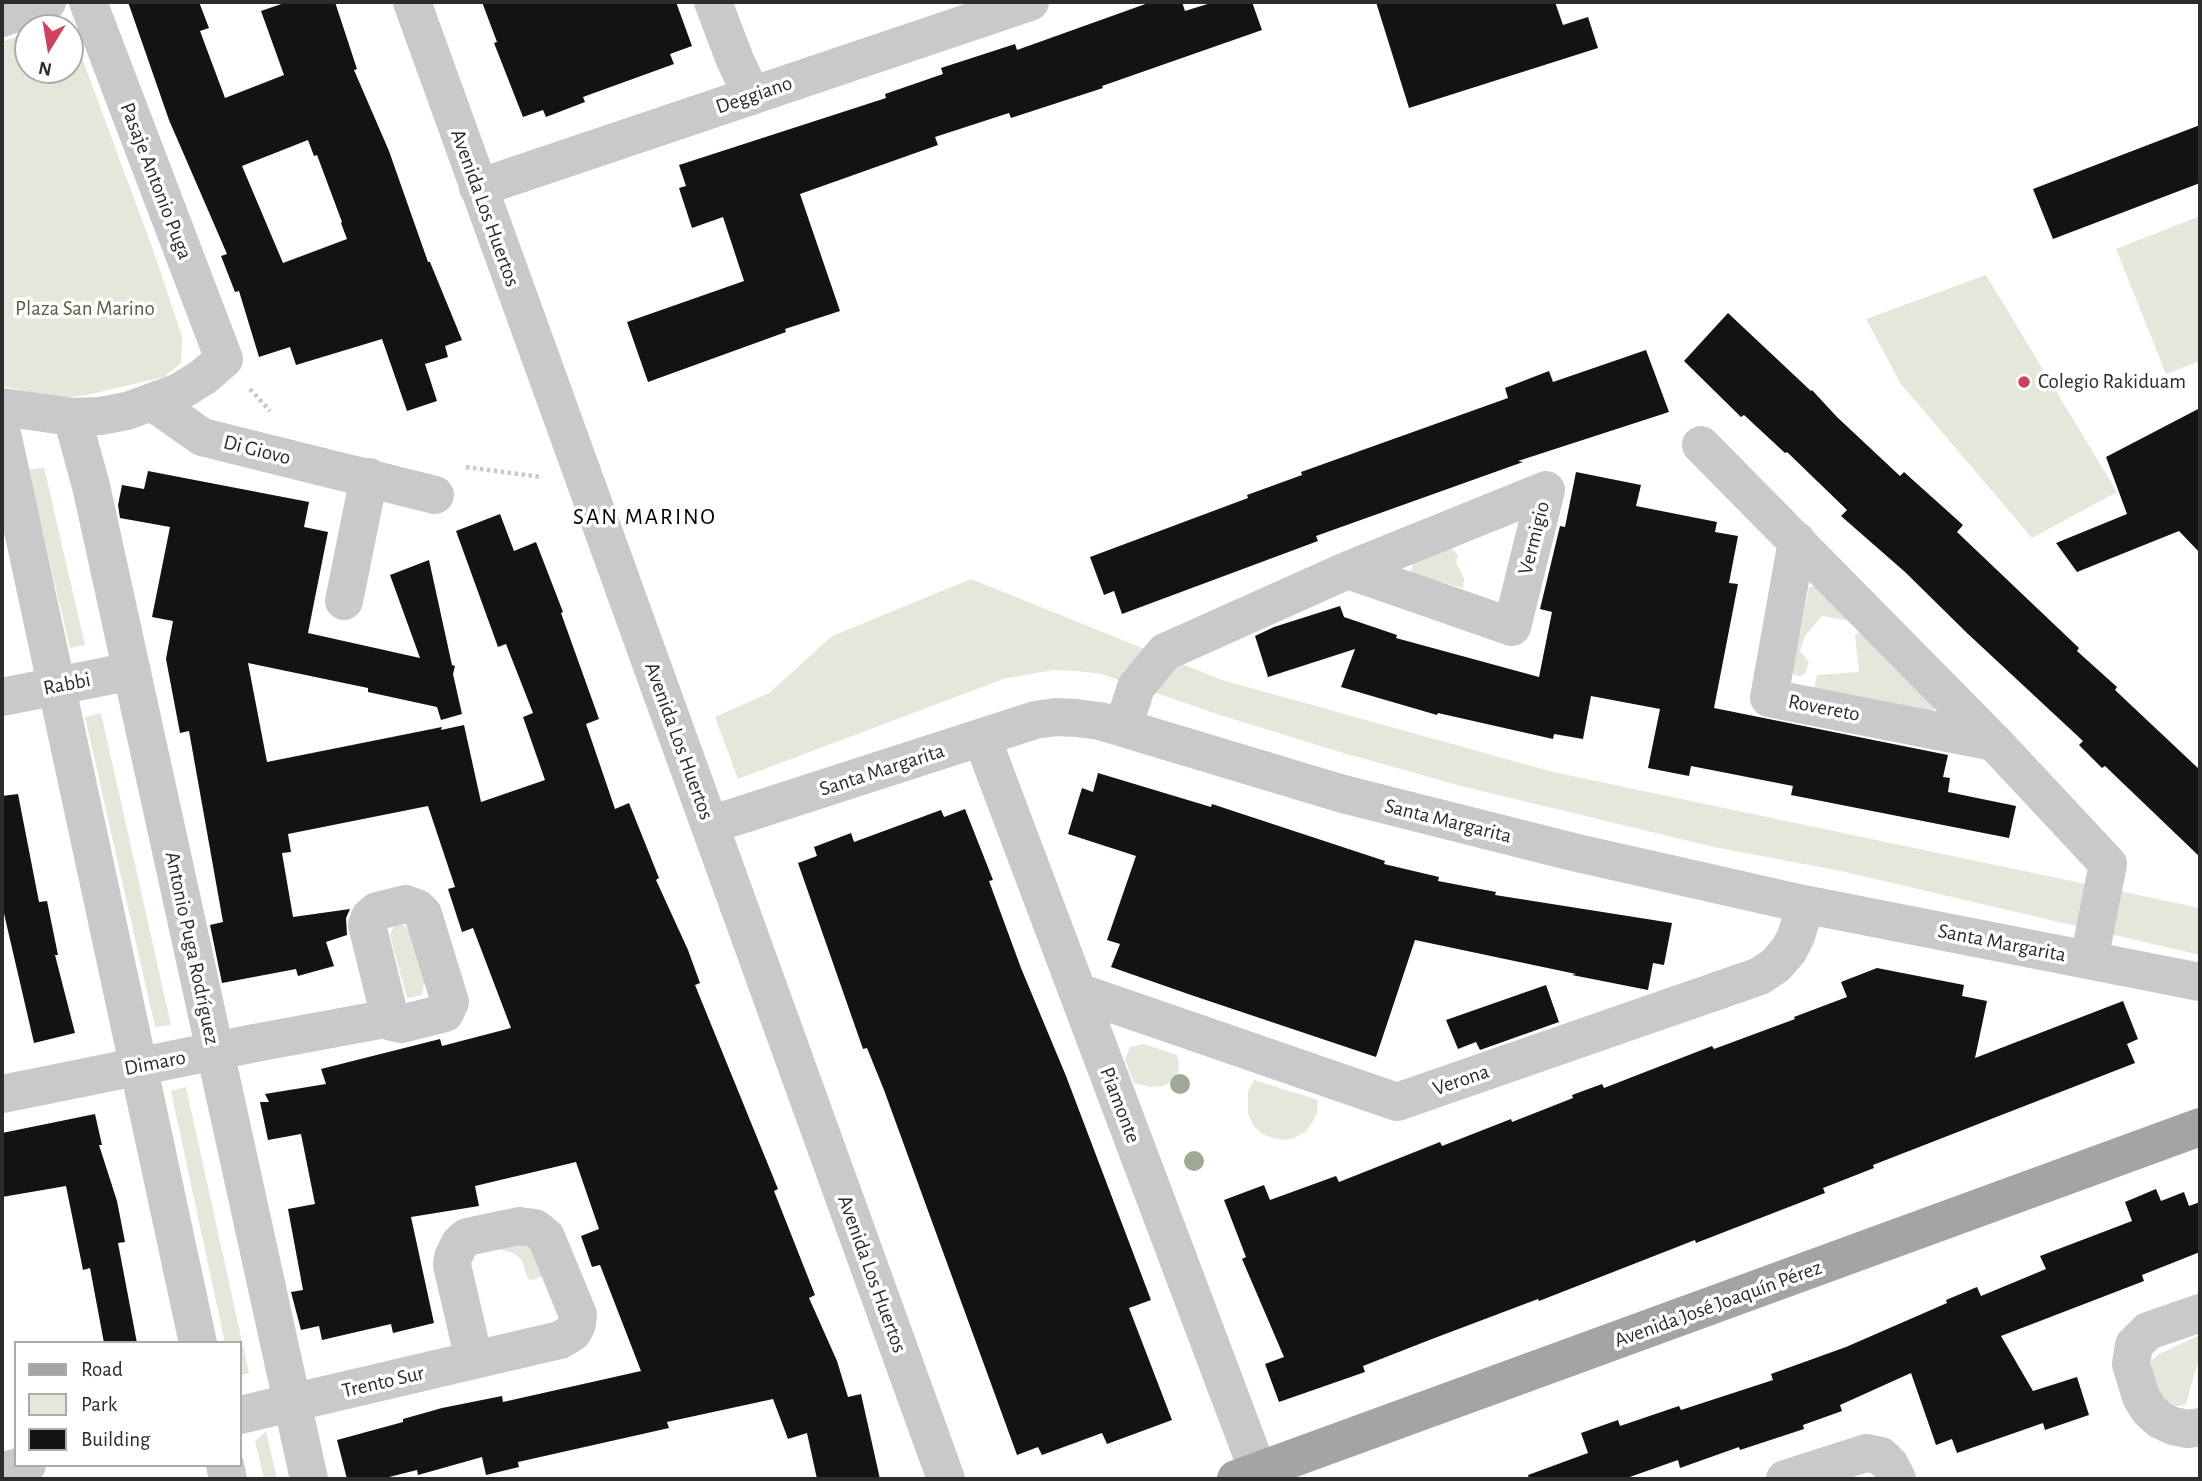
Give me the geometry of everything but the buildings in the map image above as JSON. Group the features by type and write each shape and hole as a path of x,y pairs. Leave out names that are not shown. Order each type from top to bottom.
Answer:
{"main road":[{"name":"Avenida José Joaquín Pérez","path":"1247,1475 2200,1127"}],"street":[{"path":"2,18 47,2"},
{"name":"Pasaje Antonio Puga","path":"88,2 224,359 203,377 154,403"},
{"name":"Avenida Los Huertos","path":"412,2 946,1479"},
{"path":"713,2 752,96"},
{"name":"Deggiano","path":"478,188 752,96 1010,5"},
{"path":"2,407 72,417 114,414 154,403"},
{"name":"Di Giovo","path":"154,403 202,437 435,495"},
{"name":"Antonio Puga Rodríguez","path":"72,417 91,486 309,1479"},
{"path":"2,433 198,1341"},
{"path":"1701,445 1994,742 2108,864 2089,960"},
{"path":"344,601 369,477"},
{"name":"Vermigio","path":"1123,728 1136,687 1165,652 1348,570 1546,490 1512,626 1348,570"},
{"name":"Rovereto","path":"1797,541 1769,698 1994,742"},
{"name":"Rabbi","path":"2,697 132,671"},
{"name":"Santa Margarita","path":"709,825 1035,720 1056,718 1100,721 1343,794 1573,852 1803,904 2200,982"},
{"name":"Piamonte","path":"982,738 1078,992 1247,1475"},
{"name":"Verona","path":"1078,992 1397,1102 1760,976 1776,965 1788,950 1799,928 1803,904"},
{"name":"Dimaro","path":"2,1094 390,1018"},
{"path":"2200,1313 2148,1331 2134,1345 2131,1364 2141,1397 2149,1410 2160,1420 2173,1426 2188,1429 2200,1427"},
{"name":"Trento Sur","path":"242,1415 474,1360"},
{"path":"1785,1479 1866,1453 1881,1457 1890,1465 1897,1479"}],"green space":[{"name":"Plaza San Marino","path":"14,37 14,84 84,84 84,63 182,336 181,363 164,377 60,399 2,386 2,42"},
{"path":"2200,216 2200,361 2166,374 2116,249"},
{"path":"1986,275 2117,492 2032,538 1901,384 1866,319"},
{"path":"44,467 85,645 70,648 28,470"},
{"path":"1451,548 1458,555 1456,563 1464,578 1463,588 1410,574 1413,563"},
{"path":"971,579 1222,680 1553,772 2200,908 2200,955 1841,871 1714,847 1461,786 1220,715 1101,674 1078,671 1054,670 1006,678 738,779 715,717 769,693 832,636"},
{"path":"1820,586 1850,616 1846,620 1822,616 1805,636 1800,651 1809,662 1805,674 1799,676 1792,674 1809,587"},
{"path":"1863,629 1938,702 1931,712 1813,693 1817,675 1859,672 1855,635"},
{"path":"101,713 171,1025 155,1027 85,717"},
{"path":"395,922 406,926 416,937 425,978 422,995 407,998 390,936"},
{"path":"1144,1044 1177,1055 1178,1073 1173,1081 1163,1086 1149,1087 1134,1083 1125,1059 1130,1047"},
{"path":"1254,1080 1318,1100 1317,1113 1305,1132 1283,1140 1261,1133 1253,1125 1248,1114 1248,1092"},
{"path":"186,1087 242,1341 225,1341 171,1091"},
{"path":"526,1238 543,1276 532,1280 528,1279 521,1259 513,1253 498,1249"},
{"path":"2200,1335 2200,1355 2186,1404 2170,1405 2161,1399 2151,1361 2159,1354"},
{"path":"242,1341 249,1373 242,1375"},
{"path":"266,1431 277,1479 264,1479 255,1441"}],"place":[{"name":"Colegio Rakiduam","path":"2024,382"}],"district":[{"name":"SAN MARINO","path":"645,517"}]}
